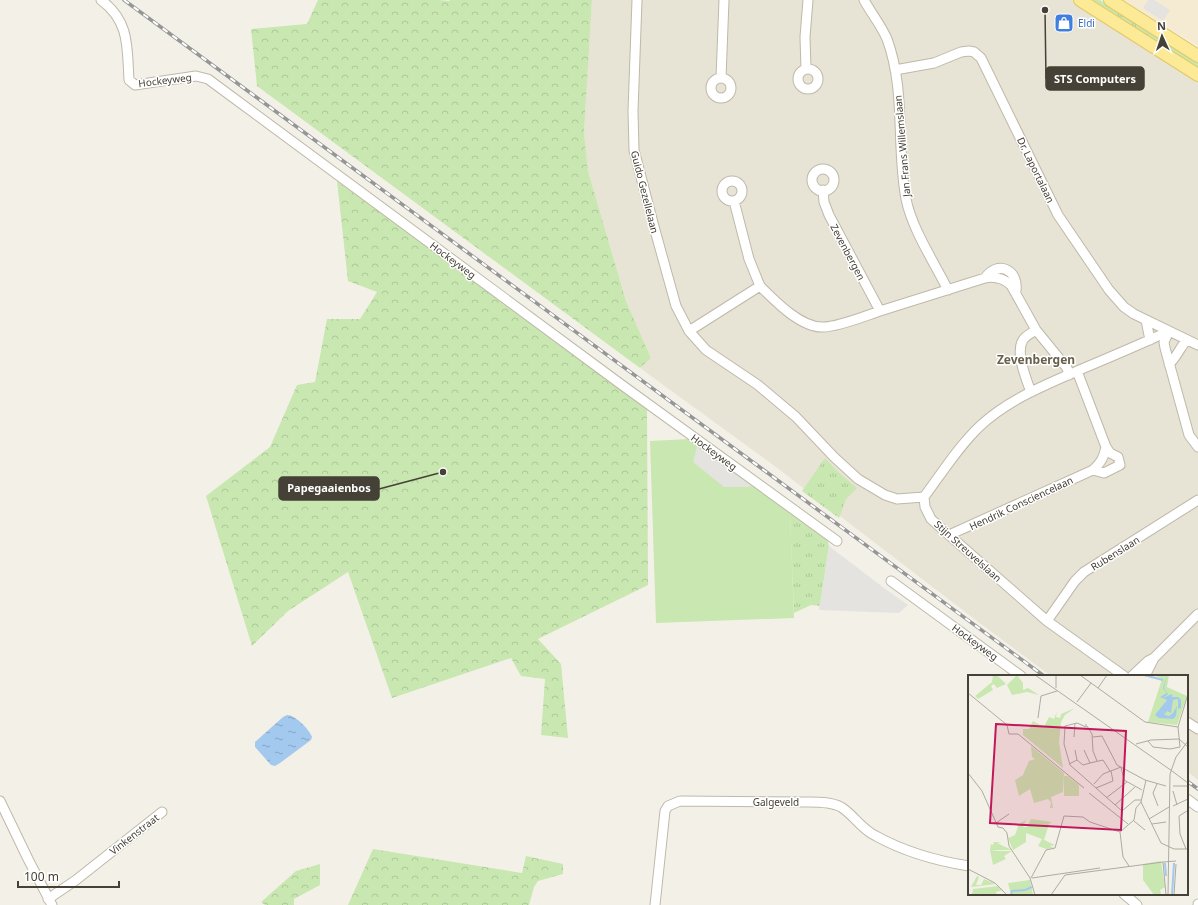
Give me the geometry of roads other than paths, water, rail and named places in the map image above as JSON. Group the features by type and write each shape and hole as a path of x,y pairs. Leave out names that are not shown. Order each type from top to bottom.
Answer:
{"main road":[{"path":"1080,0 1198,75"},
{"path":"1110,0 1198,56"}],"street":[{"name":"Hockeyweg","path":"101,0 114,11 121,22 125,35 128,80 131,83 135,85 196,76 208,79 622,385 837,541"},
{"name":"Guido Gezellelaan","path":"637,0 633,111 634,150 652,223 676,306 689,331"},
{"path":"721,78 724,0"},
{"path":"806,69 804,37 808,0"},
{"name":"Jan Frans Willemslaan","path":"864,0 886,37 895,70 906,199 912,219 948,290"},
{"name":"Dr. Laportalaan","path":"895,70 934,63 969,51 978,55 981,58 1058,215 1114,297 1124,307 1146,320 1198,345"},
{"name":"Zevenbergen","path":"823,190 824,202 829,215 880,311"},
{"path":"734,201 749,258 760,286 772,298 801,321 815,327 835,325 984,278 1000,278 1007,282 1016,292 1036,330 1067,368 1073,373"},
{"path":"760,286 689,331 706,350 758,385 796,417 834,457 858,479 885,495 896,499 924,497 954,454 981,425 1006,406 1031,392 1169,331"},
{"path":"1146,320 1150,340"},
{"path":"1031,392 1023,368 1020,349 1022,341 1025,337 1036,330"},
{"path":"1169,331 1164,342 1169,364 1189,435 1198,447"},
{"path":"1169,364 1174,359 1182,344 1187,340"},
{"name":"Hendrik Consciencelaan","path":"949,535 1093,470 1104,473 1120,465 1118,457 1110,453 1106,447 1073,373"},
{"path":"1093,470 1103,458 1106,447"},
{"name":"Stijn Streuvelslaan","path":"924,497 925,507 931,519 1047,621 1123,675"},
{"name":"Rubenslaan","path":"1047,621 1075,581 1084,572 1198,500"},
{"name":"Hockeyweg","path":"891,581 1020,675"},
{"path":"1133,675 1148,661 1154,658 1198,614"},
{"path":"1146,675 1154,658"},
{"path":"1188,723 1198,729"},
{"path":"1188,800 1198,807"},
{"name":"Vinkenstraat","path":"0,801 50,902 162,812"},
{"name":"Galgeveld","path":"655,905 666,811 668,806 680,801 817,802 839,806 865,829 883,840 912,852 968,866"},
{"path":"1125,895 1137,905"}],"water":[{"path":"287,715 294,717 301,723 312,737 311,740 280,763 275,766 271,765 255,747 255,742"}],"railway":[{"path":"124,0 1043,675"},
{"path":"1188,782 1198,789"}],"place":[{"name":"STS Computers","path":"1045,10"},
{"name":"Eldi","path":"1064,23"},
{"name":"Papegaaienbos","path":"443,472"}],"district":[{"name":"Zevenbergen","path":"1036,359"}]}
